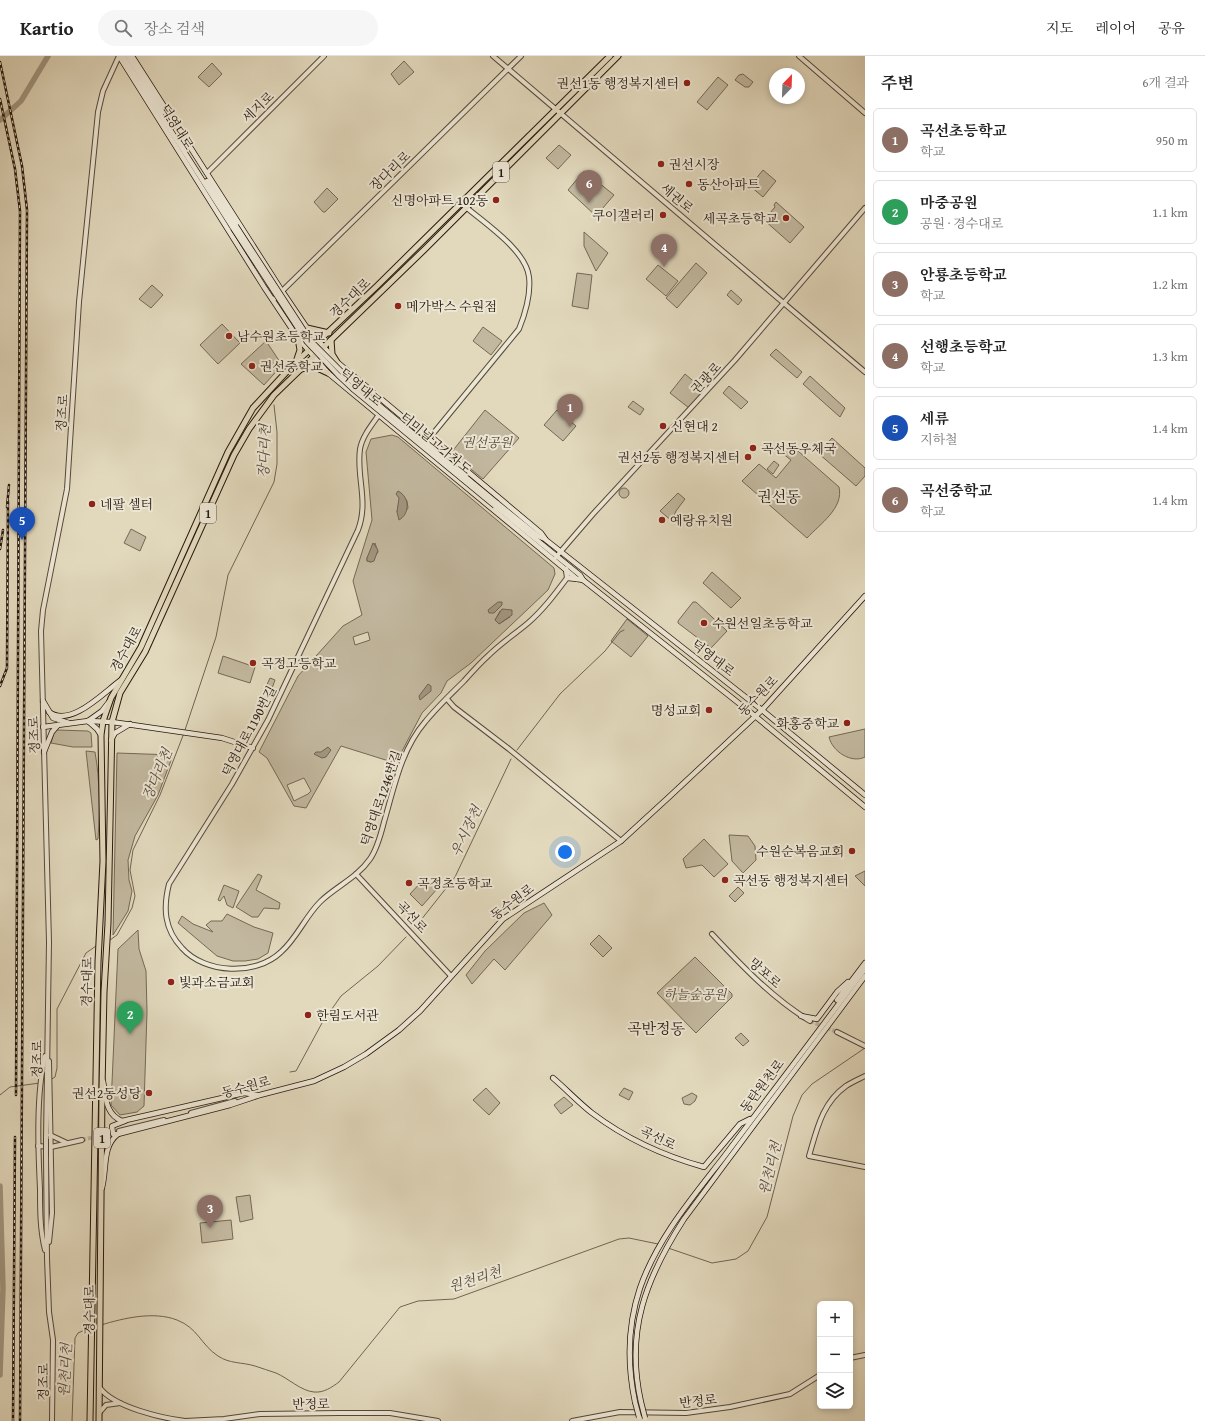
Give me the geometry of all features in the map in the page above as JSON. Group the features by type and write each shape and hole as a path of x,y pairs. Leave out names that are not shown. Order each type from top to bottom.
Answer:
{"main road":[{"name":"덕영대로","path":"119,56 204,193 273,300 298,338 328,374 420,451 577,578 583,580 755,716 865,807"},
{"path":"123,56 166,120"},
{"path":"128,56 166,120"},
{"name":"덕영대로","path":"132,56 282,291 307,328 323,348 337,362 540,533 546,540"},
{"name":"경수대로","path":"90,1421 98,962 103,851 101,736 103,721 110,700 141,647 228,452 253,408 610,56"},
{"name":"경수대로","path":"614,62 618,56"},
{"name":"경수대로","path":"99,1421 99,1248 102,1188 102,1076 108,932 110,742 112,722 120,693 145,652 234,454 261,411 313,357 465,207 614,62 623,56"},
{"name":"덕영대로","path":"166,120 234,227"},
{"path":"216,186 220,204"},
{"path":"204,193 220,204"},
{"name":"터미널고가차도","path":"234,227 307,342 320,357 354,390 496,504"},
{"path":"307,328 329,333"},
{"path":"296,364 300,350 298,338"},
{"path":"331,340 332,354 337,362"},
{"path":"300,370 313,366 328,374"},
{"name":"덕영대로","path":"496,504 538,536 561,551 762,710 865,795"},
{"name":"덕영대로","path":"496,504 556,557 580,575 583,580"},
{"path":"566,569 567,578 577,578"},
{"name":"동수원로","path":"260,1095 314,1081 344,1067 366,1054 399,1030 420,1011 503,919 621,841 762,710 865,596"},
{"path":"49,712 53,715 64,716 80,711 122,679"},
{"path":"88,721 102,711 110,700"},
{"path":"43,701 53,718 72,723"},
{"path":"43,727 88,721 103,721 222,738 253,748"},
{"path":"88,721 98,729 101,736"},
{"path":"110,742 115,733 130,724"},
{"path":"44,752 52,732 58,725"},
{"path":"809,1042 865,963"},
{"name":"동탄원천로","path":"640,1419 630,1375 631,1329 636,1301 647,1272 679,1217 752,1117 865,969"},
{"path":"801,1016 817,1019 837,992 855,976"},
{"name":"동탄원천로","path":"646,1419 641,1402 636,1372 636,1331 642,1304 652,1274 684,1219 865,976"},
{"path":"814,1045 865,981"},
{"path":"102,1076 107,1108 116,1119 128,1120"},
{"name":"곡선로","path":"553,1078 592,1113 629,1137 672,1157 704,1167 740,1124 752,1117"},
{"path":"244,1093 260,1095 230,1105 114,1134 112,1126 128,1120 244,1093"},
{"path":"102,1188 106,1173 108,1145 119,1132"}],"street":[{"name":"정조로","path":"52,1421 53,1340 49,1312 47,1258 46,1069 49,942 48,849 43,727 43,610 67,488 79,302 97,119 103,91 119,56"},
{"name":"세지로","path":"207,172 324,56"},
{"name":"세권로","path":"494,56 865,372"},
{"name":"장다리로","path":"273,300 521,56"},
{"path":"799,56 865,113"},
{"path":"420,451 428,439 508,345 519,329 524,318 529,278 525,264 509,244 461,203"},
{"name":"권광로","path":"556,557 592,514 735,360 865,208"},
{"name":"덕영대로1190번길","path":"189,956 179,945 168,926 165,916 165,898 169,884 253,748 272,714 358,530 364,510 359,464 360,448 369,428 378,416"},
{"name":"덕영대로1246번길","path":"189,956 202,963 222,968 244,968 272,959 282,952 320,902 356,874 370,859 379,839 402,760 424,722 488,655 544,608 567,578"},
{"path":"447,699 454,707 509,749 621,841"},
{"name":"곡선로","path":"356,874 451,976"},
{"name":"망포로","path":"712,934 738,962 793,1011 810,1021"},
{"path":"837,1032 865,1046"},
{"path":"865,1076 834,1096 824,1110 809,1156 865,1167"},
{"path":"46,1084 51,1147 52,1212 47,1258"},
{"path":"46,1084 38,1146 42,1235 47,1258"},
{"path":"50,1135 67,1143"},
{"path":"38,1146 51,1147 82,1140"},
{"path":"51,1157 53,1151 61,1145"},
{"path":"853,1357 865,1355"},
{"name":"반정로","path":"572,1421 620,1412 686,1413 730,1407 790,1394 817,1377"},
{"name":"반정로","path":"100,1388 105,1395 120,1403 170,1419 185,1421 224,1419 260,1414 339,1413 390,1413 438,1421"},
{"path":"99,1413 106,1405 120,1403"}],"green space":[{"path":"404,61 414,72 399,85 391,74"},
{"path":"212,63 222,74 209,87 198,77"},
{"path":"743,74 753,82 749,87 745,87 735,80 739,75"},
{"path":"718,77 728,85 707,110 697,102"},
{"path":"559,145 571,155 558,169 546,158"},
{"path":"763,170 776,181 763,197 750,186"},
{"path":"584,171 614,195 596,216 568,190"},
{"path":"327,188 338,199 325,212 323,212 314,202"},
{"path":"776,202 804,227 790,243 764,220 775,207 774,205"},
{"path":"584,232 608,253 596,271 584,246"},
{"path":"696,263 707,273 677,308 666,298"},
{"path":"658,265 678,281 666,296 646,279"},
{"path":"577,273 592,275 588,309 572,306"},
{"path":"152,285 163,295 151,308 139,299"},
{"path":"731,290 742,300 738,305 727,295"},
{"path":"222,324 240,343 218,364 200,345"},
{"path":"483,327 502,341 491,355 473,341"},
{"path":"266,341 282,365 264,385 241,364"},
{"path":"776,349 802,372 797,378 770,355"},
{"path":"685,374 704,390 689,408 670,393"},
{"path":"810,376 845,408 840,417 803,384"},
{"path":"729,386 748,402 741,409 723,393"},
{"path":"633,401 644,409 640,415 628,407"},
{"name":"권선공원","path":"485,410 519,438 483,479 451,453"},
{"path":"557,410 576,426 563,441 544,425"},
{"path":"392,435 398,437 554,568 555,574 548,590 471,663 447,681 441,693 422,713 400,755 392,762 341,746 306,808 294,806 267,758 259,752 298,676 343,626 362,615 353,581 372,520 366,452 371,439","holes":["401,493 407,501 408,508 404,513 397,512","375,543 378,552 371,562 367,561 367,558","500,611 510,617 499,624 495,620","368,632 370,640 355,645 353,637","304,778 311,791 294,801 287,785"]},
{"path":"832,438 865,468 865,476 856,486 818,453"},
{"path":"790,444 839,487 840,495 834,509 807,538 742,481 759,464 776,478 791,460 782,453"},
{"path":"774,461 779,465 773,474 767,469"},
{"path":"622,488 626,488 628,489 628,497 622,498 619,495 619,491"},
{"path":"678,493 685,499 676,511 672,521 660,511"},
{"path":"131,529 146,537 140,551 124,543"},
{"path":"712,572 741,598 731,608 703,583"},
{"path":"693,602 696,602 727,631 711,648 678,623"},
{"path":"627,619 648,636 631,657 611,641"},
{"path":"223,656 255,667 250,683 218,673"},
{"path":"270,678 275,680 271,691 265,689"},
{"path":"865,729 865,757 860,759 854,759 843,755 834,747 829,737"},
{"path":"57,730 88,731 91,733 92,747 73,747 51,743 54,733"},
{"path":"86,751 95,752 98,774 99,817 98,839 96,840"},
{"path":"117,753 173,755 158,795 135,836 128,860 129,880 132,891 128,911 113,935"},
{"path":"729,835 748,836 755,846 756,860 743,873 732,861"},
{"path":"704,839 728,864 714,877 702,865 686,868 683,859"},
{"path":"865,871 865,886 855,876"},
{"path":"258,874 262,876 256,890 280,903 279,909 264,908 258,917 252,917 236,907"},
{"path":"424,879 437,889 422,906 410,894"},
{"path":"224,885 239,891 233,908 227,905 224,896 220,901 218,900"},
{"path":"738,887 744,893 735,902 729,896"},
{"path":"544,903 552,915 505,970 494,959 472,984 466,975 485,951 524,913"},
{"path":"227,914 254,927 273,933 268,953 258,959 245,961 233,961 217,956 178,923 182,916 193,924 213,932 206,925 211,921 222,921"},
{"path":"138,930 139,949 146,971 147,1012 144,1106 137,1112 120,1115 111,1105 118,949"},
{"path":"599,935 612,948 603,957 590,944"},
{"name":"하늘숲공원","path":"695,957 732,994 732,997 696,1033 657,993"},
{"path":"741,1033 749,1041 743,1046 735,1038"},
{"path":"486,1088 500,1103 489,1115 473,1100"},
{"path":"624,1088 633,1092 629,1100 619,1095"},
{"path":"692,1093 697,1096 695,1101 690,1105 684,1104 682,1098"},
{"path":"564,1097 573,1105 561,1114 554,1105"},
{"path":"250,1195 253,1219 240,1222 236,1197"},
{"path":"231,1220 233,1239 202,1243 200,1223"}],"shaded area":[{"path":"398,491 405,497 407,506 405,514 399,520 397,512 399,498 396,494"},
{"path":"373,543 378,550 374,561 371,562 367,561 367,558"},
{"path":"498,602 502,602 502,605 494,613 489,613 488,610"},
{"path":"502,609 512,610 512,615 499,624 495,620"},
{"path":"428,684 431,686 431,691 420,700 419,696"},
{"path":"328,747 331,750 326,757 322,758 314,754 316,752 321,752"}],"waterway":[{"path":"0,120 21,101 48,56"},
{"name":"장다리천","path":"185,730 216,637 228,575 274,482 277,464 277,432 274,405"},
{"name":"우시장천","path":"517,750 560,694 605,651 620,632 624,630"},
{"name":"장다리천","path":"110,940 117,935 132,908 135,896 130,870 133,850 160,795 184,733"},
{"name":"우시장천","path":"417,925 455,877 511,759"},
{"name":"우시장천","path":"290,1072 296,1071 322,1023 341,996 378,966 406,937"},
{"name":"장다리천","path":"50,1080 55,1077 57,1068 57,1009 86,953 96,946"},
{"name":"원천리천","path":"668,1248 712,1263 736,1259 748,1251 767,1217 793,1116 802,1095 812,1084 865,1048"},
{"name":"장다리천","path":"0,1095 10,1087 40,1083"},
{"path":"0,1186 3,1288 0,1375"},
{"name":"원천리천","path":"101,1325 139,1316 168,1317 190,1327 212,1352 223,1359 255,1366 276,1373 299,1387 309,1391 321,1392 339,1382 400,1307 418,1301 454,1299 619,1239 629,1238 658,1244"},
{"name":"원천리천","path":"72,1421 75,1338 78,1333 89,1328"}],"tunnel":[{"path":"810,1021 837,1032"},
{"path":"82,1140 119,1131"}],"railway":[{"path":"0,62 22,166 27,210 20,1421"},
{"path":"0,99 15,169 20,211 16,1095"},
{"path":"7,507 9,485"},
{"path":"0,686 7,668 8,501"},
{"path":"0,549 3,530"},
{"path":"13,1421 15,1137"}],"place":[{"name":"권선1동 행정복지센터","path":"687,83"},
{"name":"권선시장","path":"661,164"},
{"name":"동산아파트","path":"689,184"},
{"name":"신명아파트 102동","path":"496,200"},
{"name":"곡선중학교","path":"589,203"},
{"name":"쿠이갤러리","path":"663,215"},
{"name":"세곡초등학교","path":"786,218"},
{"name":"선행초등학교","path":"664,267"},
{"name":"메가박스 수원점","path":"398,306"},
{"name":"남수원초등학교","path":"229,336"},
{"name":"권선중학교","path":"252,366"},
{"name":"신현대 2","path":"663,426"},
{"name":"곡선초등학교","path":"570,427"},
{"name":"곡선동우체국","path":"753,448"},
{"name":"권선2동 행정복지센터","path":"748,457"},
{"name":"네팔 셀터","path":"92,504"},
{"name":"예랑유치원","path":"662,520"},
{"name":"세류","path":"22,540"},
{"name":"수원선일초등학교","path":"704,623"},
{"name":"곡정고등학교","path":"253,663"},
{"name":"명성교회","path":"709,710"},
{"name":"화홍중학교","path":"847,723"},
{"name":"수원순복음교회","path":"852,851"},
{"name":"곡선동 행정복지센터","path":"725,880"},
{"name":"곡정초등학교","path":"409,883"},
{"name":"빛과소금교회","path":"171,982"},
{"name":"한림도서관","path":"308,1015"},
{"name":"마중공원","path":"130,1034"},
{"name":"권선2동성당","path":"149,1093"},
{"name":"안룡초등학교","path":"210,1228"}],"district":[{"name":"권선동","path":"779,496"},
{"name":"곡반정동","path":"656,1028"}]}
